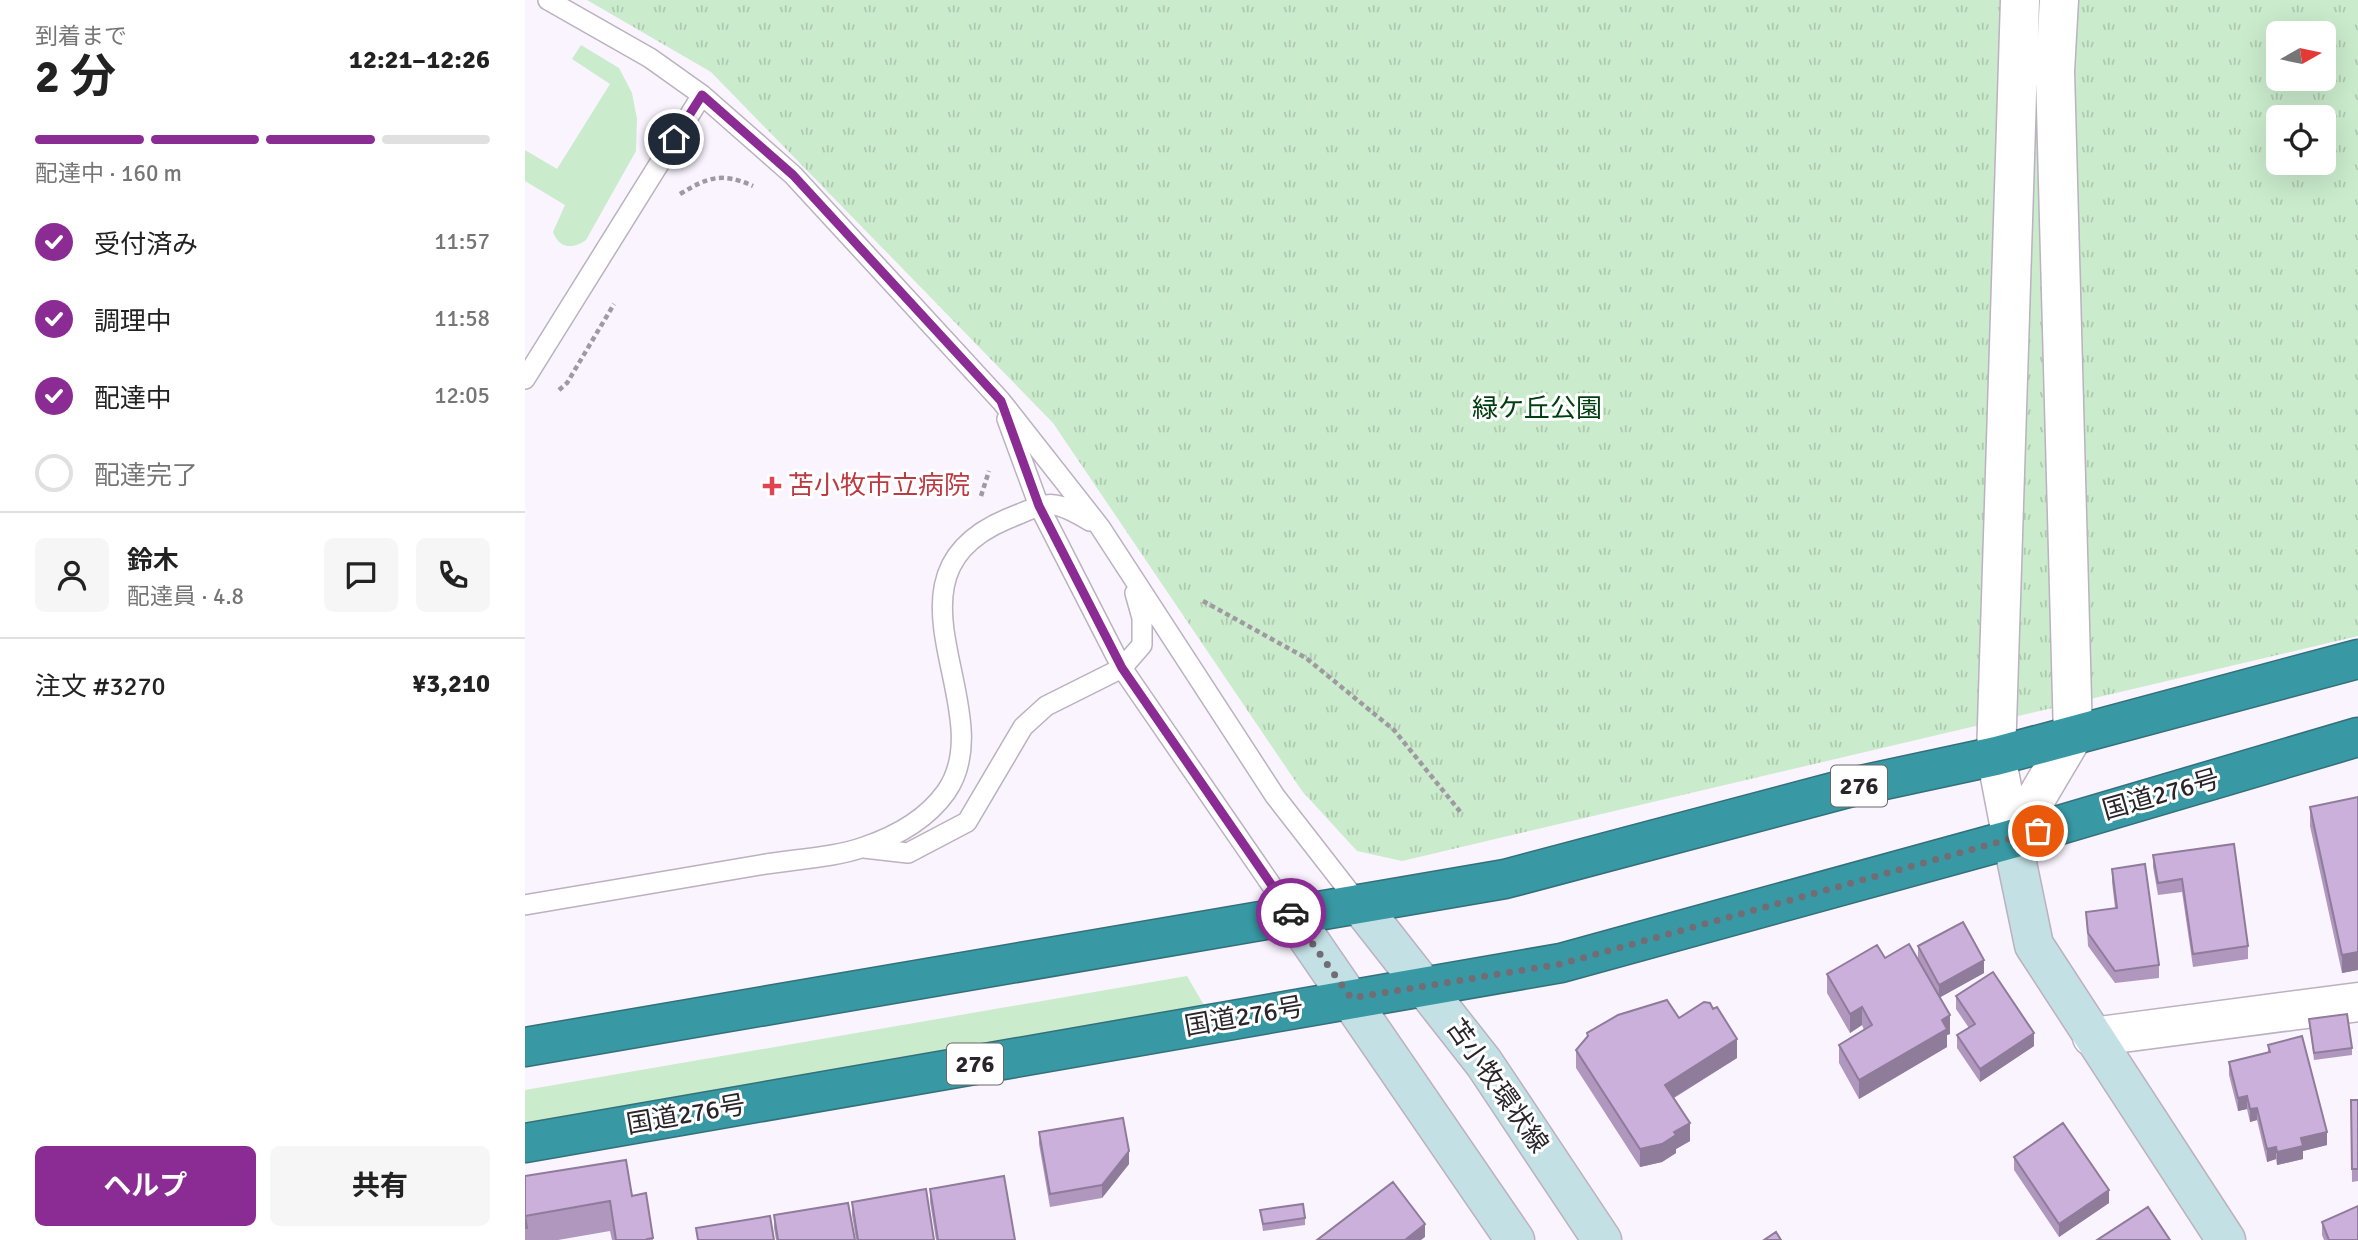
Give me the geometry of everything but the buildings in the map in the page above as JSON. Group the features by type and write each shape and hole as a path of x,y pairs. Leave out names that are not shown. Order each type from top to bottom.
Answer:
{"highway":[{"name":"276","path":"525,1047 1505,879 1852,787 1996,756 2358,659"},
{"name":"国道276号","path":"525,1143 1351,998 1561,964 2012,839 2358,737"}],"main road":[{"path":"2012,839 2034,945 2226,1240"},
{"name":"苫小牧環状線","path":"1359,904 1484,1062 1602,1240"},
{"path":"1292,915 1515,1240"}],"street":[{"path":"2012,839 1996,756 2020,0"},
{"path":"2012,839 2073,736 2055,71 2059,0"},
{"path":"2092,1037 2358,1002"}],"lane":[{"path":"548,0 650,58 702,95 793,175 1001,401 1100,527 1275,796 1359,904"},
{"path":"525,379 702,95"},
{"path":"1001,401 1039,506 1122,668 1292,915"},
{"path":"525,905 863,848 917,824 947,790 962,747 941,601 953,561 980,531 1039,506 1061,503 1100,527"},
{"path":"863,848 908,853 967,822 1023,727 1046,706 1122,668 1142,645 1142,618 1130,574"}],"path":[{"path":"679,195 701,181 724,176 759,188"},
{"path":"551,396 567,383 616,301"},
{"path":"979,504 991,466"},
{"path":"1203,601 1306,658 1394,730 1462,814"}],"green space":[{"name":"緑ケ丘公園","path":"587,0 2358,0 2358,636 1402,861 1357,851 1302,791 1053,423 711,72"},
{"path":"581,45 619,68 632,93 637,119 636,151 586,240 566,246 553,232 565,205 525,181 525,150 557,169 610,84 572,59"},
{"path":"1187,976 1205,1007 525,1125 525,1090"}],"way so far":[{"path":"1291,913 1351,998 1561,964 2038,831"}],"place":[{"name":"苫小牧市立病院","path":"772,486"}],"route":[{"path":"674,139 702,95 793,175 1001,401 1039,506 1122,668 1291,913"}]}
